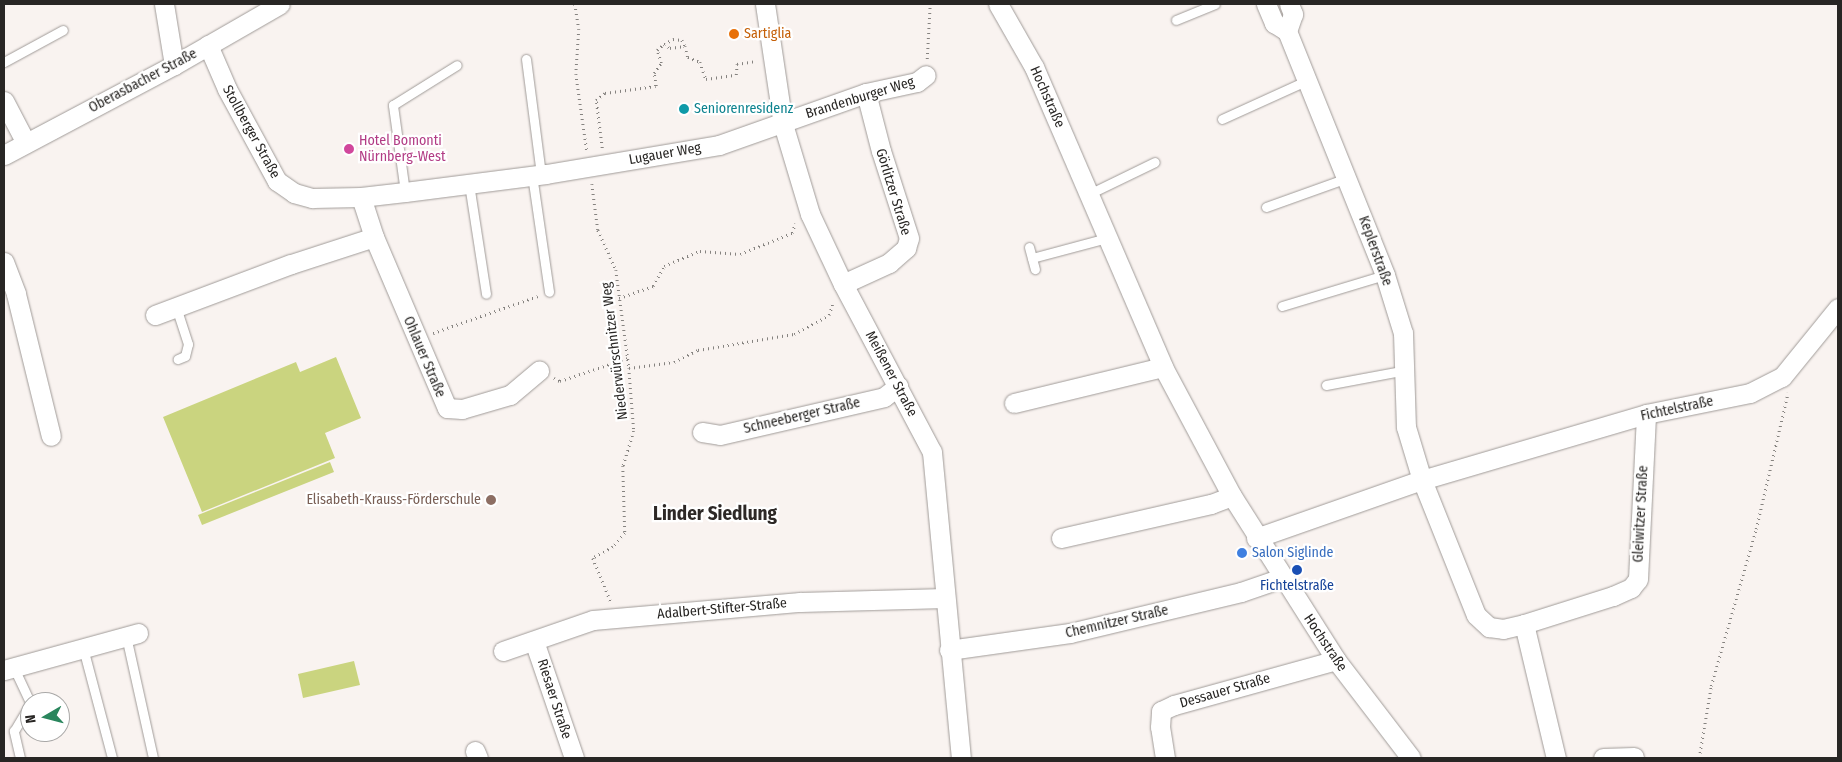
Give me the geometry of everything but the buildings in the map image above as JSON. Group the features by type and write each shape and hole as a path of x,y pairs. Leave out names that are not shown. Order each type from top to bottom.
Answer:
{"street":[{"path":"164,4 174,65"},
{"name":"Oberasbacher Straße","path":"4,155 174,65 280,4"},
{"name":"Meißener Straße","path":"765,4 771,59 782,124 810,214 844,287 932,452 948,650 961,758"},
{"name":"Hochstraße","path":"998,4 1034,67 1164,367 1232,496 1256,538 1336,660 1411,758"},
{"name":"Keplerstraße","path":"1266,4 1274,23 1288,31 1385,275 1403,333 1406,370 1406,427 1422,480"},
{"name":"Keplerstraße","path":"1288,4 1293,14 1288,31"},
{"name":"Stollberger Straße","path":"208,45 227,89 277,181 294,193 312,198 361,198 540,174"},
{"name":"Brandenburger Weg","path":"782,124 866,93 917,82 926,75"},
{"name":"Görlitzer Straße","path":"844,287 890,263 906,248 908,238 880,151 866,93"},
{"path":"4,101 26,143"},
{"name":"Lugauer Weg","path":"540,174 719,145 782,124"},
{"name":"Ohlauer Straße","path":"361,198 374,237 446,408 462,409 510,395 539,371"},
{"path":"155,315 291,264 374,237"},
{"path":"4,262 16,294 51,436"},
{"name":"Fichtelstraße","path":"1256,538 1422,480 1646,414 1750,393 1782,377 1810,346 1838,308"},
{"path":"1014,403 1164,367"},
{"name":"Schneeberger Straße","path":"702,432 720,434 884,397 898,386"},
{"name":"Gleiwitzer Straße","path":"1422,480 1476,615 1489,627 1496,628 1524,624 1613,596 1630,588 1638,579 1646,414"},
{"path":"1061,538 1211,504 1232,496"},
{"name":"Chemnitzer Straße","path":"948,650 1070,633 1240,592 1282,578"},
{"name":"Adalbert-Stifter-Straße","path":"503,651 593,620 800,602 945,598"},
{"path":"1524,624 1556,758"},
{"path":"9,669 132,634"},
{"name":"Riesaer Straße","path":"534,641 574,758"},
{"name":"Dessauer Straße","path":"1165,758 1160,727 1161,712 1174,705 1336,660"},
{"path":"1603,758 1634,757"}],"lane":[{"path":"1176,20 1215,4"},
{"path":"4,62 63,30"},
{"path":"526,59 540,174 549,292"},
{"path":"405,192 393,105 457,66"},
{"path":"1222,119 1309,80"},
{"path":"1089,194 1155,162"},
{"path":"1266,207 1347,178"},
{"path":"469,184 486,294"},
{"path":"1032,258 1107,238"},
{"path":"1029,247 1034,269"},
{"path":"1282,306 1385,275"},
{"path":"176,307 188,344 185,356 178,359"},
{"path":"1326,385 1406,370"},
{"path":"132,634 153,758"},
{"path":"83,648 112,758"},
{"path":"9,669 23,692"},
{"path":"20,720 14,731 20,758"}],"path":[{"name":"Niederwürschnitzer Weg","path":"575,4 580,29 576,74 597,165 598,230 616,270 628,358 634,431 622,466 625,533 612,547 593,558 617,618"},
{"name":"Brandenburger Weg","path":"926,75 930,4"},
{"path":"597,165 596,100 605,94 656,86 654,74 661,63 656,50 664,44 674,39 682,40 688,57 700,62 706,80 736,75 737,64 771,59"},
{"path":"664,44 670,48 685,46"},
{"path":"620,298 653,286 664,266 700,251 740,254 792,233 796,220 810,214"},
{"path":"629,368 674,362 698,350 794,334 829,316 831,304 844,287"},
{"path":"417,339 549,292"},
{"path":"539,371 560,382 628,358"},
{"path":"1699,758 1711,686 1756,529 1790,386 1782,377"}],"green space":[{"path":"336,357 361,418 325,433 335,458 202,512 163,417 296,362 300,372"},
{"path":"330,462 334,472 202,525 198,515"},
{"path":"354,661 360,685 303,698 298,674"}],"place":[{"name":"Sartiglia","path":"734,34"},
{"name":"Seniorenresidenz","path":"684,109"},
{"name":"Hotel Bomonti Nürnberg-West","path":"349,149"},
{"name":"Elisabeth-Krauss-Förderschule","path":"491,500"},
{"name":"Salon Siglinde","path":"1242,553"},
{"name":"Fichtelstraße","path":"1297,570"}],"district":[{"name":"Linder Siedlung","path":"715,514"}]}
